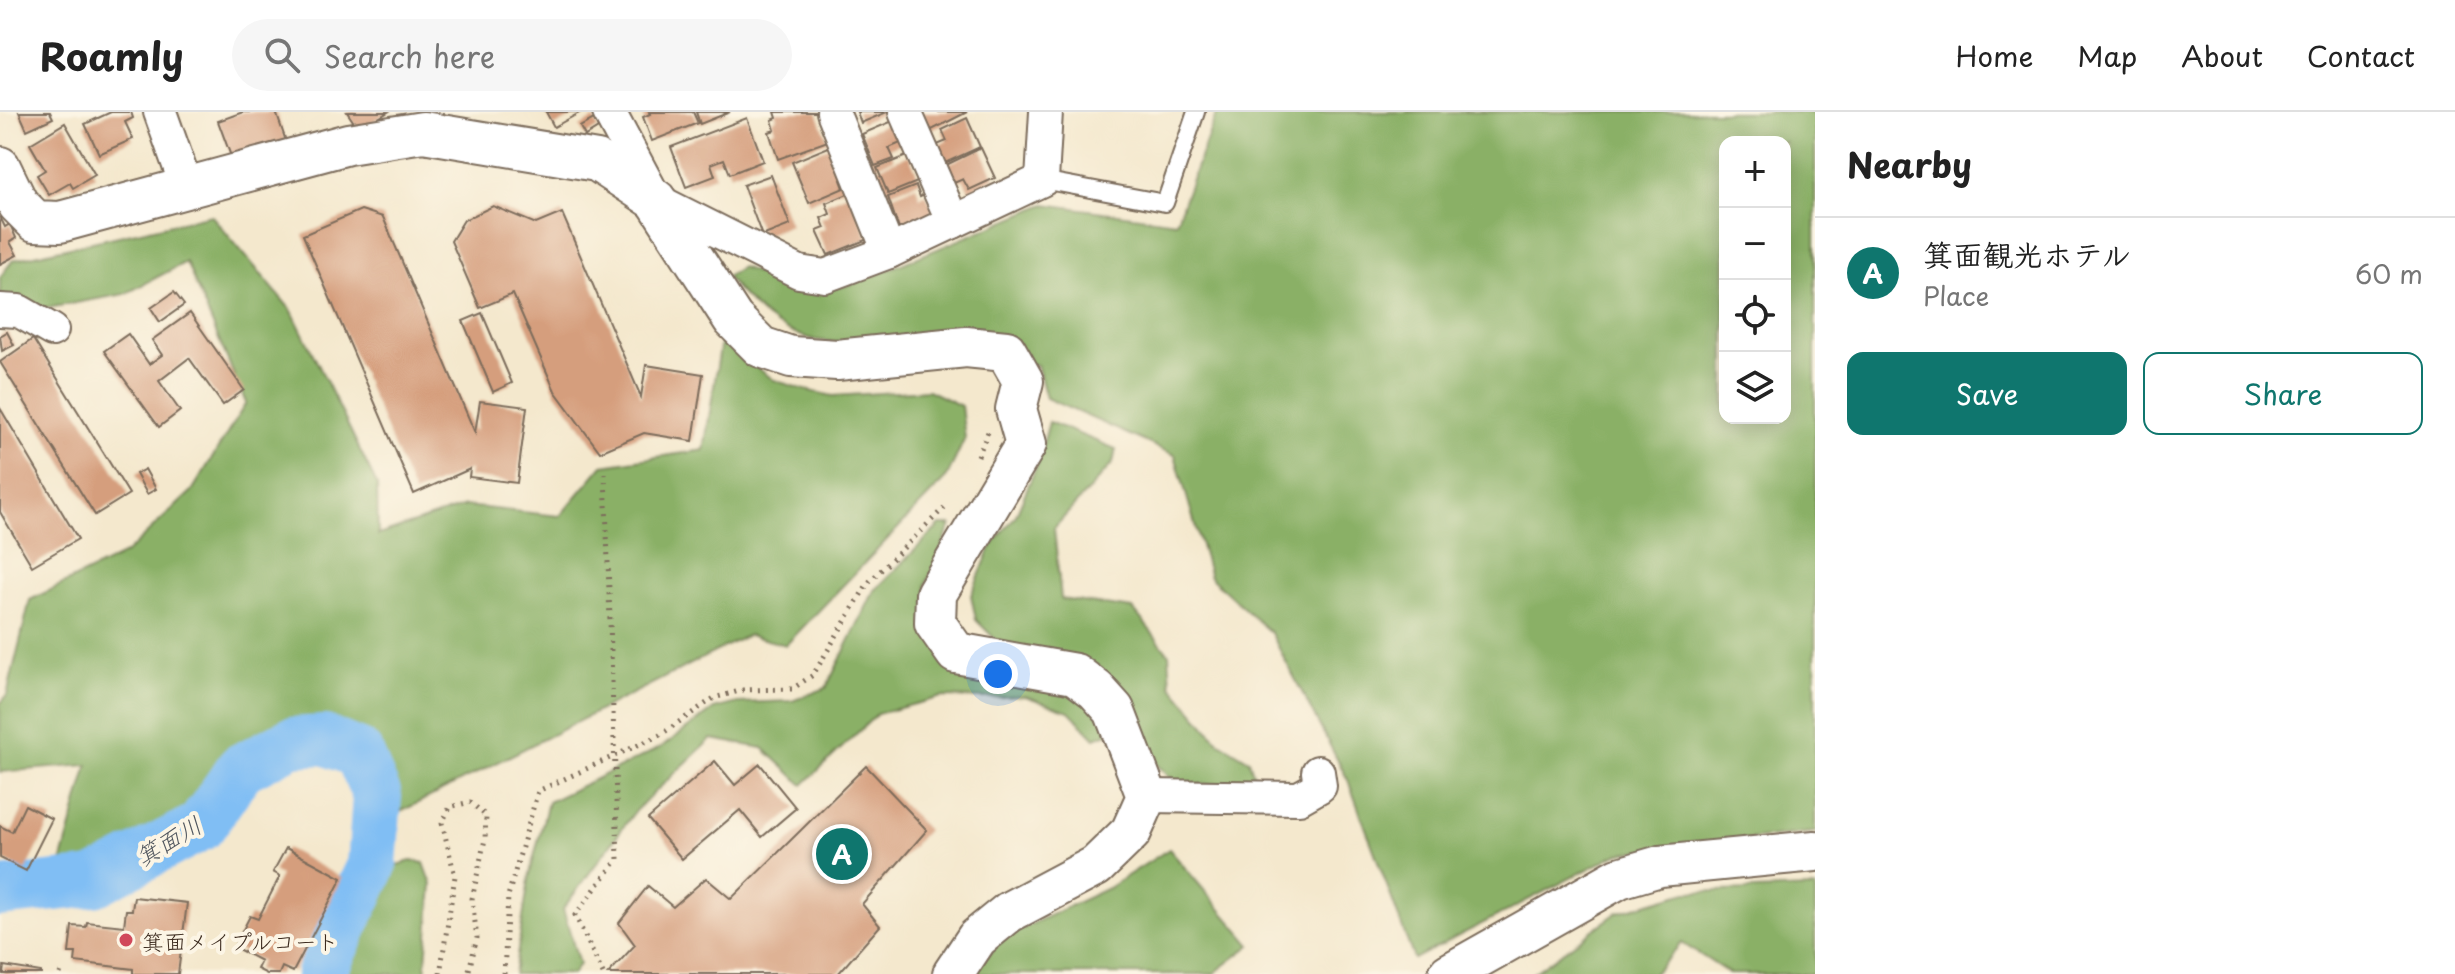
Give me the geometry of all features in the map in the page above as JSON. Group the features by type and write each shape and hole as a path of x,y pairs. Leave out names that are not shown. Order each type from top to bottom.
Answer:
{"street":[{"path":"160,112 187,188"},
{"path":"609,112 656,200 733,319 761,347 791,357 837,360 966,347 1006,351 1023,381 1016,409 1026,444 936,594 935,623 956,653 1075,674 1096,690 1114,710 1147,796 1131,832 1096,866 1009,912 977,938 953,974"},
{"path":"833,112 889,252"},
{"path":"905,112 953,222"},
{"path":"0,167 18,204 35,221 60,222 348,144 417,122 597,161 656,200 799,272 825,276 889,252 1042,180 1046,112"},
{"path":"0,310 19,311 52,330"},
{"path":"1147,796 1299,798 1320,786 1318,772"},
{"path":"1449,974 1619,878 1660,866 1815,851"}],"lane":[{"path":"1042,180 1165,203 1196,112"}],"path":[{"path":"976,460 987,433 1016,409"},
{"path":"603,974 575,915 618,859 605,473"},
{"path":"504,974 508,896 538,791 660,735 714,698 743,690 792,689 813,675 868,583 954,499"},
{"path":"440,974 455,876 442,823 450,807 470,802 486,816 485,839 472,899 477,938 468,974"}],"green space":[{"path":"1217,112 1815,112 1815,832 1619,853 1414,959 1348,780 1271,633 1210,577 1175,455 1046,398 1037,365 815,340 786,330 765,316 726,277 741,267 794,286 824,291 856,283 1045,204 1176,222"},
{"path":"211,215 292,311 377,485 378,535 465,506 560,516 603,465 704,450 721,341 774,380 805,390 833,396 928,390 961,406 965,438 947,477 786,645 748,635 388,818 388,794 363,746 325,730 291,733 240,756 192,817 93,870 58,874 88,765 0,772 0,704 7,695 30,600 125,554 192,491 246,403 186,262 125,294 37,310 0,294 0,277 13,260"},
{"path":"1049,422 1116,449 1113,463 1054,528 1061,599 1133,609 1169,654 1171,685 1218,741 1249,760 1257,786 1177,784 1152,760 1128,710 997,641 976,620 971,595 991,547 1016,515 1037,465"},
{"path":"940,525 951,525 926,585 931,636 1071,682 1112,731 1095,738 1069,711 1025,696 942,697 877,714 803,785 763,748 711,739 636,810 563,909 579,964 573,974 514,974 530,873 548,802 662,747 714,709 738,703 792,701 826,688 874,591"},
{"path":"1169,849 1251,945 1213,974 970,974 1006,936 1108,888"},
{"path":"411,861 424,863 432,885 425,974 336,974 381,869"},
{"path":"1815,888 1815,974 1730,974 1682,943 1653,974 1532,974 1618,912 1687,892"}],"building":[{"path":"19,112 50,112 53,118 27,130"},
{"path":"111,112 131,112 133,118 125,122 133,139 99,154 85,124"},
{"path":"243,112 276,112 288,147 232,159 218,121"},
{"path":"347,112 388,112 359,130"},
{"path":"546,112 581,112 554,127"},
{"path":"649,112 693,112 698,123 652,141 643,117"},
{"path":"696,112 730,112 700,124"},
{"path":"775,112 817,112 828,141 778,159 769,132 775,130 772,120 777,118"},
{"path":"857,112 887,112 861,123"},
{"path":"921,112 967,112 930,131"},
{"path":"747,118 763,161 730,174 724,159 711,164 715,176 686,187 671,147"},
{"path":"967,118 980,147 945,163 937,145 947,141 942,130"},
{"path":"594,119 598,128 585,136 580,127"},
{"path":"895,120 903,142 889,148 894,159 875,166 862,134"},
{"path":"65,123 95,175 73,188 70,183 49,195 37,175 45,170 30,144"},
{"path":"831,146 844,178 841,180 844,188 809,203 792,162"},
{"path":"981,148 995,178 969,190 963,179 954,183 946,165"},
{"path":"909,155 920,181 888,194 877,168"},
{"path":"771,175 790,225 762,236 743,185"},
{"path":"916,186 920,197 926,194 932,207 930,216 899,229 888,197"},
{"path":"850,193 868,239 828,255 817,231 825,228 821,218 830,214 826,203"},
{"path":"493,206 536,224 562,213 641,397 646,365 703,374 693,441 644,433 600,452 555,391 513,294 480,308 451,241 464,220"},
{"path":"361,210 383,217 475,433 480,401 527,407 517,483 469,477 470,469 414,494 303,235"},
{"path":"0,217 5,227 10,224 16,238 10,242 17,255 0,264"},
{"path":"174,292 184,305 160,322 151,308"},
{"path":"190,313 244,390 223,405 189,358 159,381 180,411 159,427 104,351 128,334 149,364 162,355 152,340"},
{"path":"482,313 512,383 493,392 463,321"},
{"path":"7,332 14,345 2,351 0,336"},
{"path":"33,339 129,494 95,515 0,362"},
{"path":"0,408 78,539 32,566 0,512"},
{"path":"145,469 156,489 147,494 136,474"},
{"path":"715,761 735,785 760,764 796,808 762,837 740,810 682,859 648,819"},
{"path":"866,766 927,830 862,904 880,926 838,974 608,974 635,945 619,923 648,886 673,907 706,878 731,899"},
{"path":"25,805 52,819 26,871 0,858 0,826 12,832"},
{"path":"286,848 342,878 293,972 282,967 279,974 267,974 257,969 261,961 234,947 250,916 258,919 280,876 273,872"},
{"name":"箕面メイプルコート","path":"134,897 187,903 178,974 133,974 133,969 75,962 76,953 69,953 72,926 86,927 87,922 124,926 126,910 132,910"},
{"path":"4,966 41,972 41,974 3,974"}],"waterway":[{"name":"箕面川","path":"0,892 94,882 201,826 241,768 292,742 325,740 359,754 377,796 372,865 321,974"}],"place":[{"name":"箕面観光ホテル","path":"842,854"},
{"name":"箕面メイプルコート","path":"126,940"}]}
